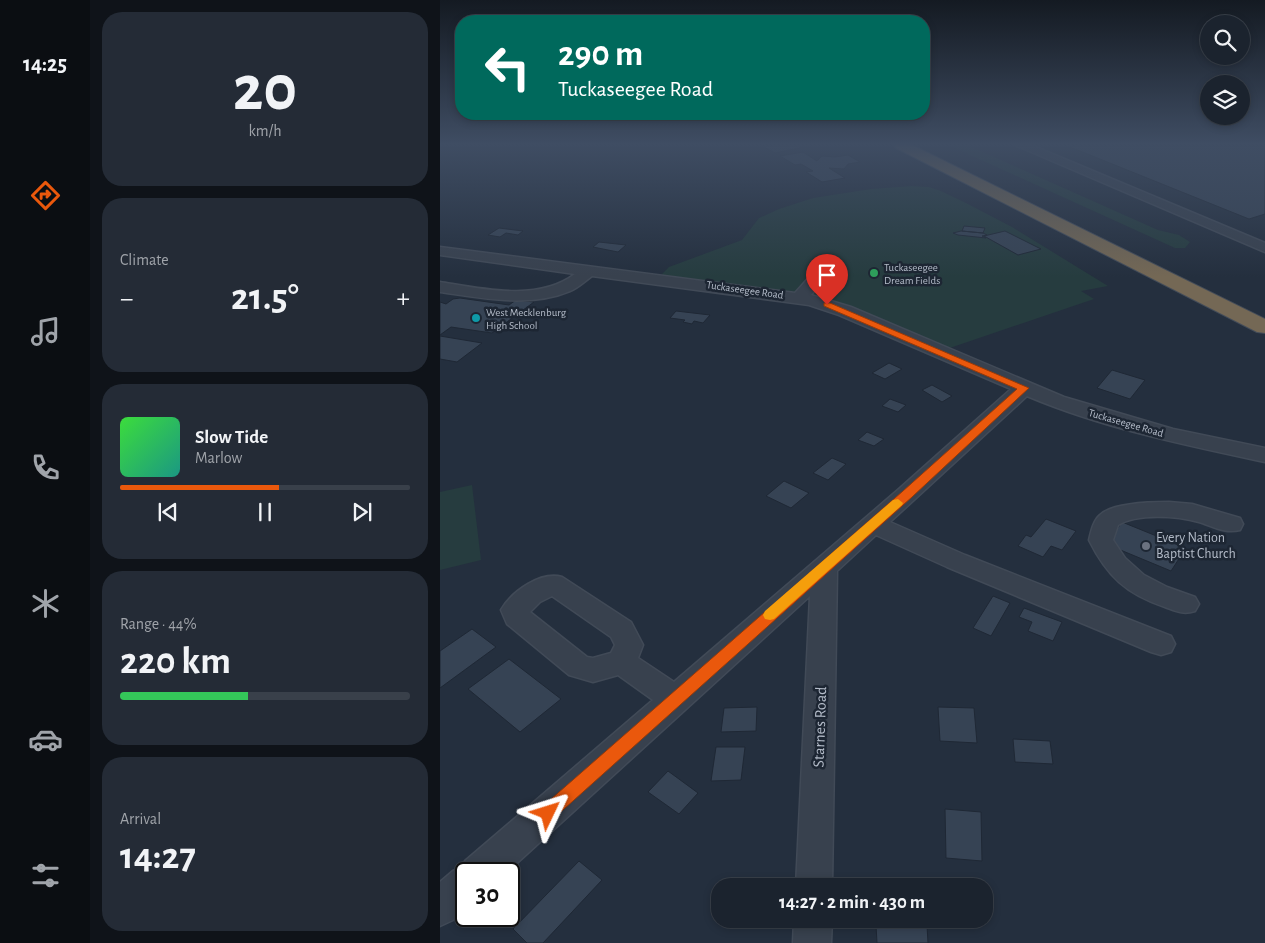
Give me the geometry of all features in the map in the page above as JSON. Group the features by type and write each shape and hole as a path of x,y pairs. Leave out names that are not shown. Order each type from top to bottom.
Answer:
{"highway":[{"path":"989,189 1265,327"},
{"path":"1017,189 1265,308"}],"street":[{"path":"1126,189 1265,248"},
{"path":"1185,214 1204,210 1238,224 1265,232"},
{"path":"1218,229 1238,224"},
{"name":"Tuckaseegee Road","path":"440,251 800,298 845,311 1024,388 1133,426 1265,455"},
{"path":"800,298 827,266"},
{"path":"440,287 498,295 544,292 566,287 590,270"},
{"path":"492,862 1024,388"},
{"path":"1185,604 1154,594 1132,580 1108,555 1101,540 1106,522 1117,515 1170,508 1198,512 1231,524"},
{"path":"873,524 956,561 1161,644"},
{"name":"Starnes Road","path":"814,878 824,567"},
{"path":"622,662 675,699"},
{"path":"440,907 455,894"},
{"path":"812,943 813,928"}],"green space":[{"name":"Tuckaseegee Dream Fields","path":"871,189 935,189 1012,227 1108,286 1081,291 1094,299 938,352 845,311 657,279 669,267 742,240 759,218 813,198"},
{"path":"1045,189 1066,189 1158,230 1179,235 1190,242 1185,248 1175,248"},
{"path":"472,485 481,560 440,570 440,492"}],"building":[{"path":"1174,189 1265,189 1265,214 1249,219"},
{"path":"964,226 985,228 983,233 962,231"},
{"path":"499,228 523,231 518,235 506,233 500,237 488,235"},
{"path":"961,231 987,235 982,236 986,238 953,233"},
{"path":"1005,231 1041,249 1018,255 984,236"},
{"path":"599,242 626,245 618,252 593,247"},
{"name":"West Mecklenburg High School","path":"460,298 509,305 516,300 534,302 492,333 451,327 440,335 440,302 446,304 453,299"},
{"path":"676,311 710,315 703,323 694,321 692,324 683,322 685,320 670,318"},
{"name":"West Mecklenburg High School","path":"440,336 482,343 457,362 440,359"},
{"path":"889,363 902,369 885,379 872,373"},
{"path":"1112,370 1145,380 1130,399 1097,388"},
{"path":"932,385 952,396 942,402 922,390"},
{"path":"890,399 906,405 898,412 882,406"},
{"path":"867,432 884,439 874,446 858,440"},
{"path":"832,458 846,464 828,480 813,473"},
{"path":"784,481 809,493 791,508 766,496"},
{"path":"1046,519 1076,531 1062,550 1051,546 1043,557 1018,546 1026,535 1031,537"},
{"name":"Every Nation Baptist Church","path":"1122,522 1186,548 1171,571 1106,544"},
{"path":"993,596 1010,603 991,636 973,628"},
{"path":"1024,608 1062,622 1053,641 1028,631 1032,622 1019,617"},
{"path":"472,629 496,647 440,688 440,651"},
{"path":"509,659 561,699 520,732 468,689"},
{"path":"757,707 756,731 721,732 724,708"},
{"path":"938,707 974,708 977,743 940,741"},
{"path":"1013,739 1050,741 1053,764 1015,762"},
{"path":"716,747 745,747 741,780 711,781"},
{"path":"668,771 698,793 679,814 648,792"},
{"path":"945,809 981,812 982,861 946,858"},
{"path":"579,861 602,880 543,943 527,943 513,929 520,927 520,922"},
{"path":"876,928 927,928 928,943 877,943"}],"slow traffic":[{"path":"770,615 898,503"}],"place":[{"name":"Tuckaseegee Dream Fields","path":"874,273"},
{"name":"West Mecklenburg High School","path":"476,318"},
{"name":"Every Nation Baptist Church","path":"1146,546"}],"route":[{"path":"548,813 998,414 1024,388 827,305"}]}
